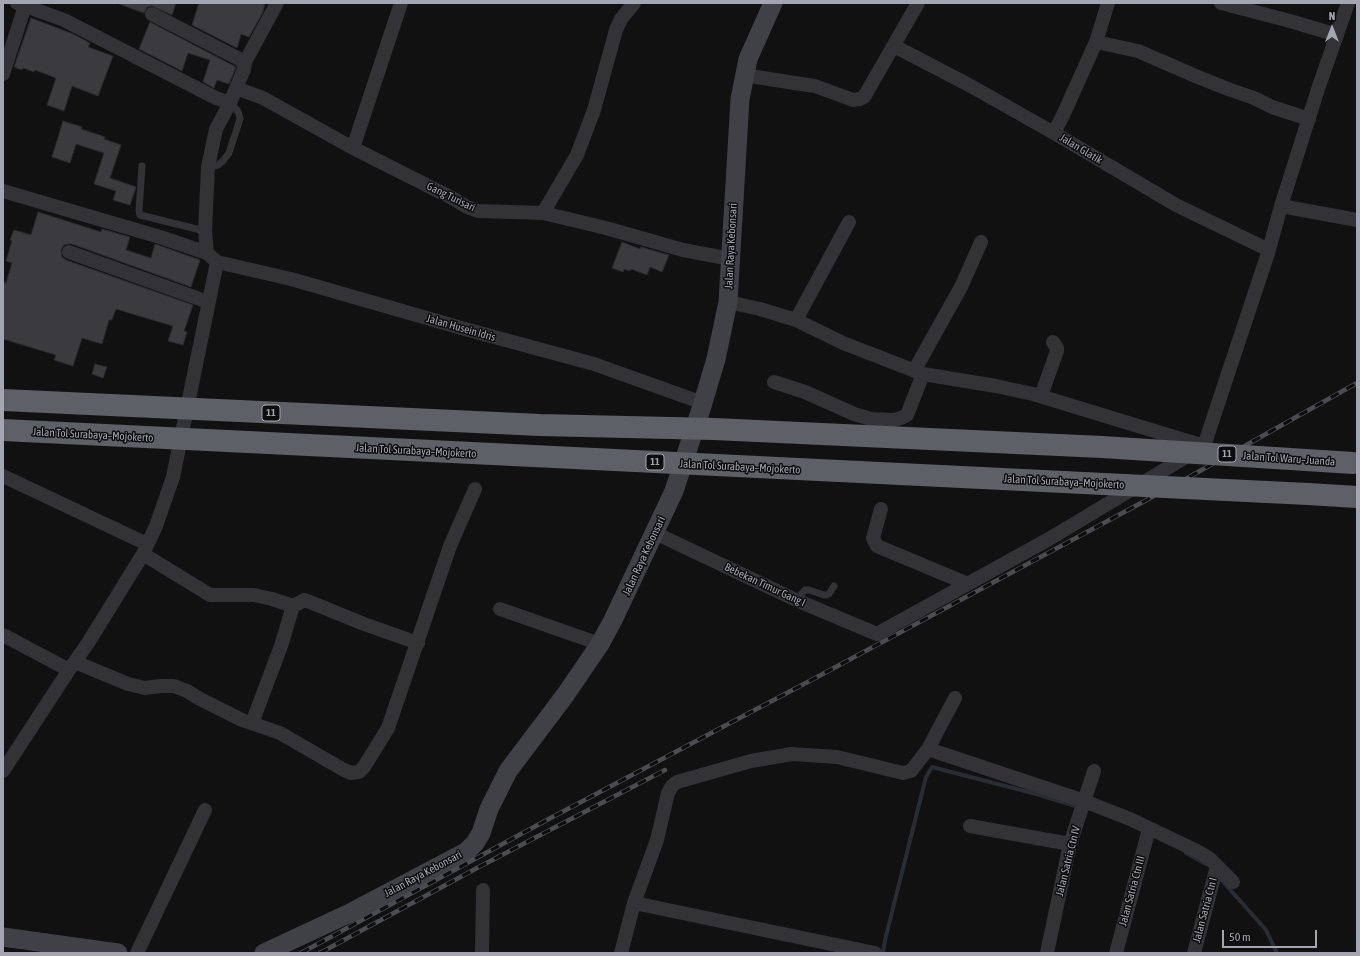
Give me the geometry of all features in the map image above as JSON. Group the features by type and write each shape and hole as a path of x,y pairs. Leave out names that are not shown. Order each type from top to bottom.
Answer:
{"highway":[{"name":"Jalan Tol Waru–Juanda","path":"3,400 540,425 722,430 1356,459"},
{"name":"Jalan Tol Surabaya–Mojokerto","path":"3,430 1357,497"}],"main road":[{"name":"Jalan Raya Kebonsari","path":"264,953 352,912 466,852 475,843 481,833 489,809 508,771 566,694 600,644 613,620 674,491 703,404 716,359 728,302 740,99 748,59 773,3"},
{"path":"3,937 118,953"}],"street":[{"path":"3,770 88,643 145,549 156,526 174,477 197,365 208,302 212,257 205,230 208,167 216,129 230,103 245,62 277,3"},
{"path":"353,148 402,3"},
{"path":"543,213 577,155 594,110 616,30 621,19 634,3"},
{"path":"744,75 815,86 853,100 860,99 864,97 918,3"},
{"path":"1054,132 1096,42 1108,3"},
{"path":"1221,3 1337,35"},
{"path":"881,509 873,538 877,546 968,584 1049,539 1204,446 1269,250 1281,206 1309,119 1348,3"},
{"path":"3,74 21,4 64,20 216,98 230,103"},
{"path":"152,14 245,62"},
{"path":"1096,42 1138,51 1206,80 1254,98 1272,107 1309,119"},
{"name":"Jalan Glatik","path":"894,46 1054,132 1176,205 1269,250"},
{"name":"Gang Turisari","path":"236,88 263,98 353,148 467,207 478,211 543,213 606,228 684,250 731,259"},
{"name":"Jalan Husein Idris","path":"3,191 160,237 212,257 594,364 703,404"},
{"path":"1281,206 1357,220"},
{"path":"796,320 849,222"},
{"path":"774,382 804,392 860,416 871,419 894,420 907,415 919,373 981,242"},
{"path":"69,252 208,302"},
{"path":"728,302 760,309 796,320 843,343 919,373 996,386 1041,396 1204,446"},
{"path":"1041,396 1057,351 1057,348 1053,342"},
{"path":"3,476 145,549 210,595 254,595 293,606"},
{"path":"3,635 72,666 128,684 145,688 174,686 187,691 200,699 252,723 280,733 344,770 351,773 359,772 388,728 450,546 475,489"},
{"name":"Bebekan Timur Gang I","path":"655,533 796,600 877,634 968,584"},
{"path":"252,723 281,646 293,606 304,600 364,624 418,643"},
{"path":"500,609 600,644"},
{"path":"621,953 634,903 657,840 668,793 672,786 677,782 751,761 792,754 837,757 903,773 911,771 928,749 955,698"},
{"path":"928,749 1083,806 1130,819 1148,831 1197,851 1209,858 1215,872 1232,882"},
{"name":"Jalan Satria Ctn IV","path":"1047,953 1070,844 1094,771"},
{"path":"137,953 205,810"},
{"path":"970,826 1070,844"},
{"name":"Jalan Satria Ctn III","path":"1116,953 1148,831"},
{"name":"Jalan Satria Ctn I","path":"1194,953 1215,872"},
{"path":"482,953 483,890"},
{"path":"634,903 875,953"}],"lane":[{"path":"208,167 218,165 229,153 240,119 240,114 230,103"},
{"path":"142,166 140,215 205,230"},
{"path":"796,600 805,590 826,595 829,594 834,586"}],"building":[{"path":"119,3 176,3 172,15 152,6 147,7 144,13"},
{"path":"199,3 265,3 263,12 249,37 241,34 237,48 192,25"},
{"path":"31,18 73,34 90,43 88,47 113,56 98,96 72,86 64,111 47,105 56,78 35,70 34,72 23,68 22,70 14,67"},
{"path":"150,22 236,67 229,84 217,80 214,88 203,82 210,60 188,53 182,71 139,49"},
{"path":"63,121 82,127 81,129 105,137 104,139 121,145 110,178 136,187 130,205 113,200 116,191 94,184 104,153 76,144 70,163 52,157"},
{"path":"38,212 101,232 102,229 130,237 126,250 151,258 155,244 200,260 191,287 72,244 64,245 61,250 62,257 66,260 193,305 184,331 187,332 183,345 168,341 173,326 116,309 112,320 109,320 102,344 82,338 73,366 54,360 56,355 3,339 3,282 6,283 12,263 6,261 12,241 10,240 14,230 31,235"},
{"path":"622,242 640,249 641,247 669,255 662,272 650,267 647,275 631,269 630,271 624,269 623,272 612,268"},
{"path":"95,364 107,367 103,378 92,374"}],"waterway":[{"path":"883,953 926,777 932,767 1036,794 1079,807"},
{"path":"1186,853 1206,864"},
{"path":"1218,876 1266,930 1277,953"}],"railway":[{"path":"301,953 1182,481 1357,383"},
{"path":"320,953 477,868 665,770"}]}
